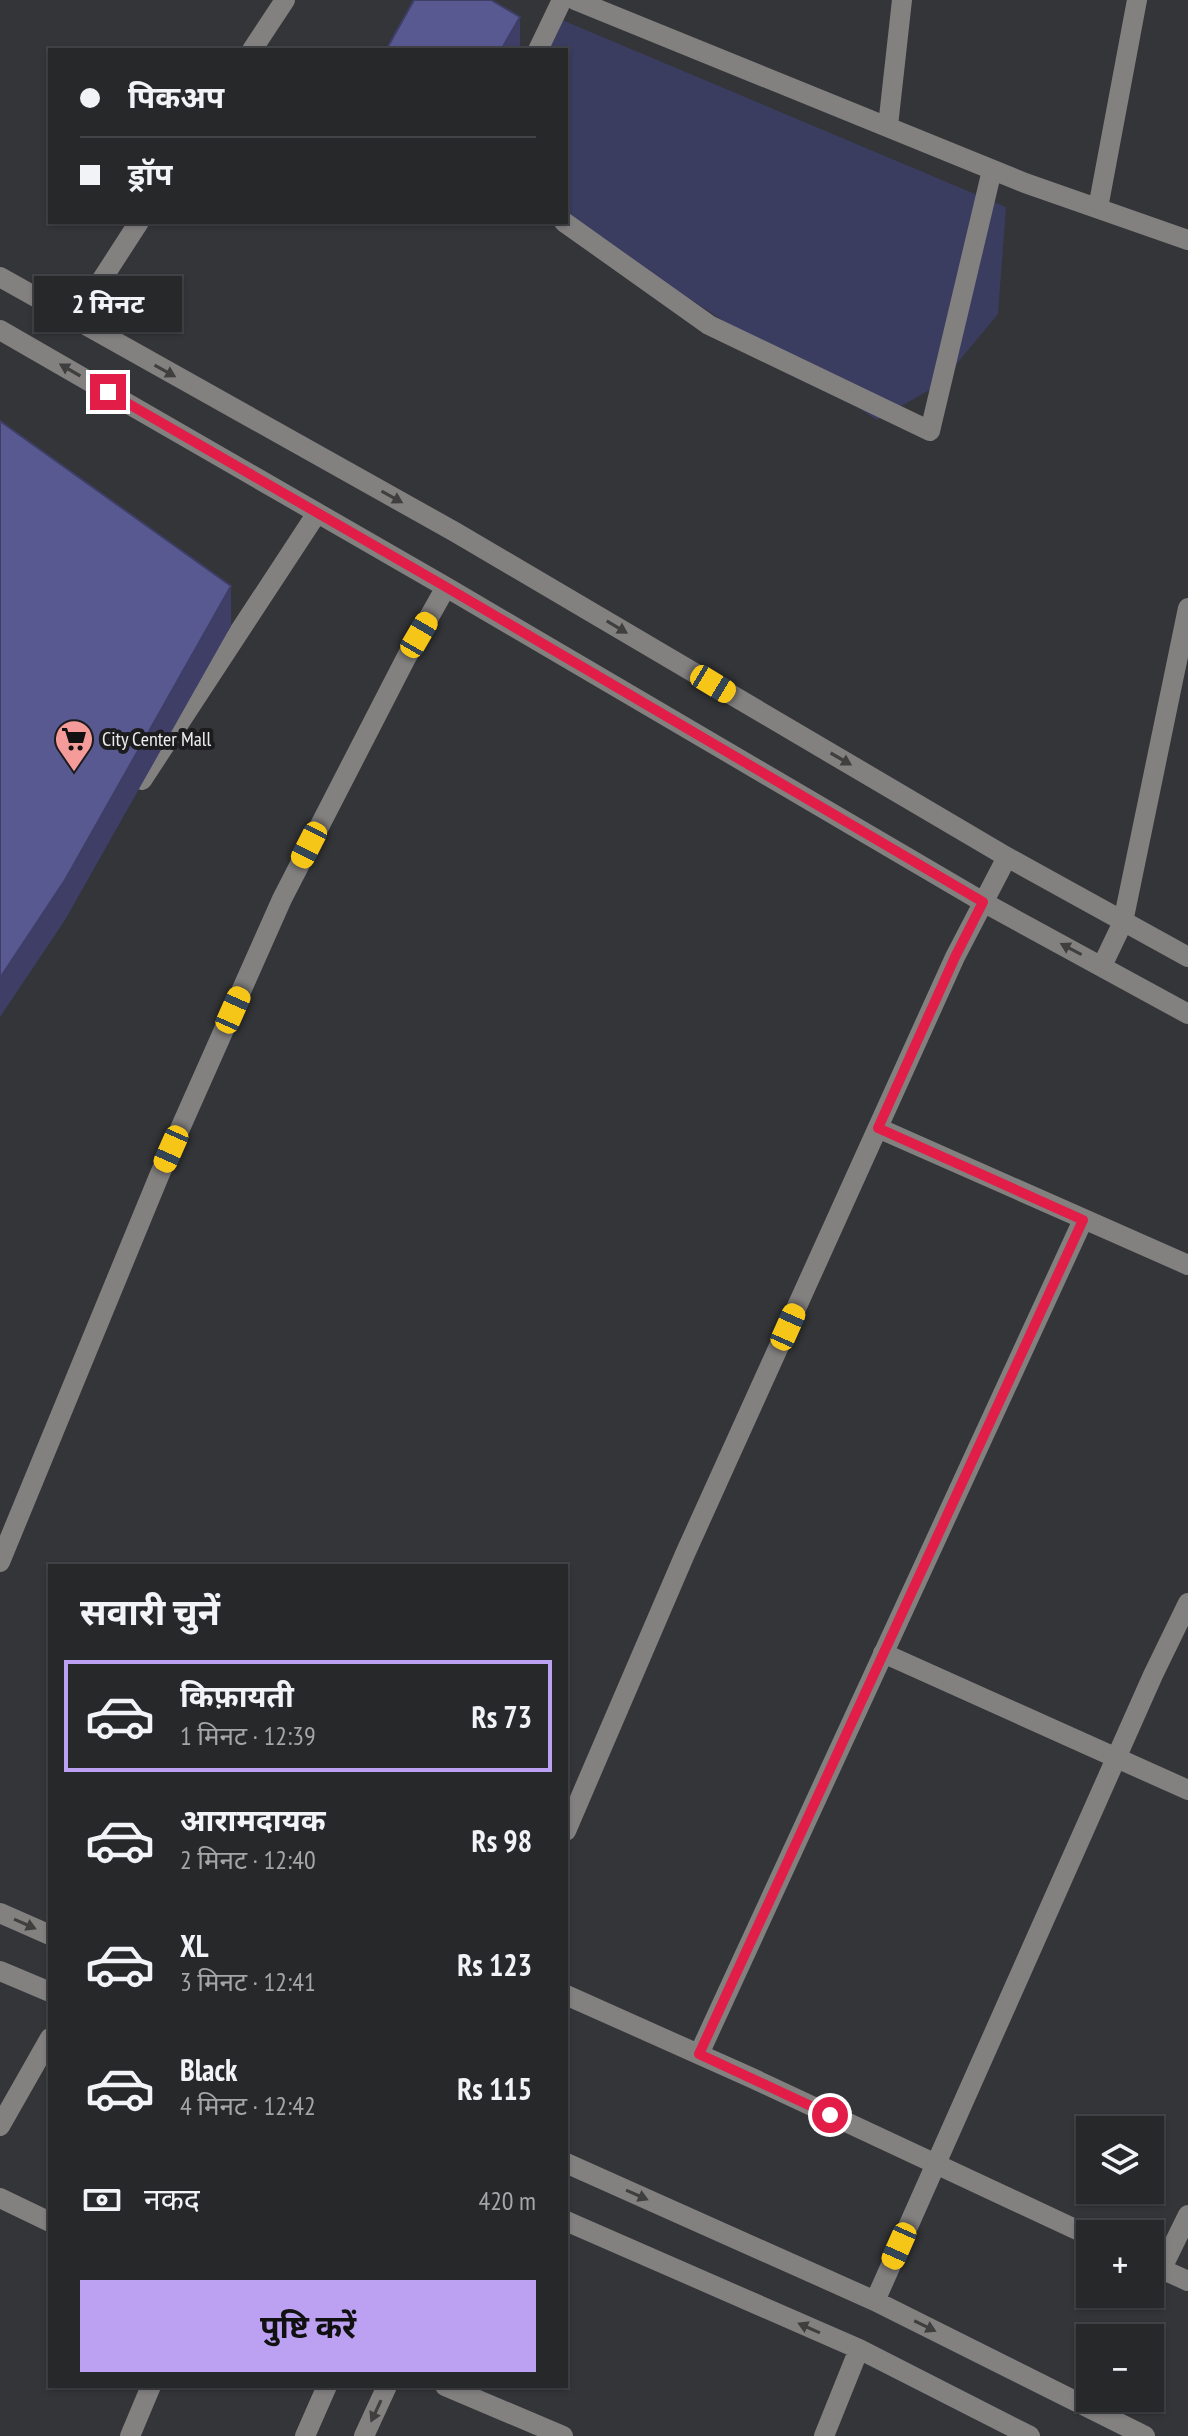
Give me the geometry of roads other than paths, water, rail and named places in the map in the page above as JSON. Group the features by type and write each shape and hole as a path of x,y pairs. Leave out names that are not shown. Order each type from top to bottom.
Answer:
{"street":[{"path":"253,48 285,0"},
{"path":"539,48 562,0"},
{"path":"575,0 992,170 1188,240"},
{"path":"888,126 902,0"},
{"path":"1098,208 1137,0"},
{"path":"567,224 709,325 930,431 992,170"},
{"path":"75,321 138,224"},
{"path":"0,277 455,532 1007,857 1188,957"},
{"path":"0,330 983,902 1188,1014"},
{"path":"128,801 317,513"},
{"path":"0,1562 159,1176 282,899 446,587"},
{"path":"1102,966 1123,922 1188,608"},
{"path":"568,1826 685,1554 955,957 1007,857"},
{"path":"878,1128 1188,1265"},
{"path":"699,2054 1083,1220"},
{"path":"875,2301 1188,1603"},
{"path":"883,1653 1188,1790"},
{"path":"0,1913 48,1934"},
{"path":"0,1971 48,1991"},
{"path":"568,1996 1076,2229"},
{"path":"0,2126 48,2042"},
{"path":"568,2164 875,2301 1145,2436"},
{"path":"0,2198 48,2221"},
{"path":"1164,2254 1188,2215"},
{"path":"568,2222 859,2349 1030,2436"},
{"path":"1164,2270 1188,2281"},
{"path":"824,2436 859,2349"},
{"path":"130,2436 150,2388"},
{"path":"305,2436 326,2388"},
{"path":"364,2436 386,2388"},
{"path":"449,2388 540,2432 563,2436"}],"place":[{"name":"City Center Mall","path":"74,773"}]}
